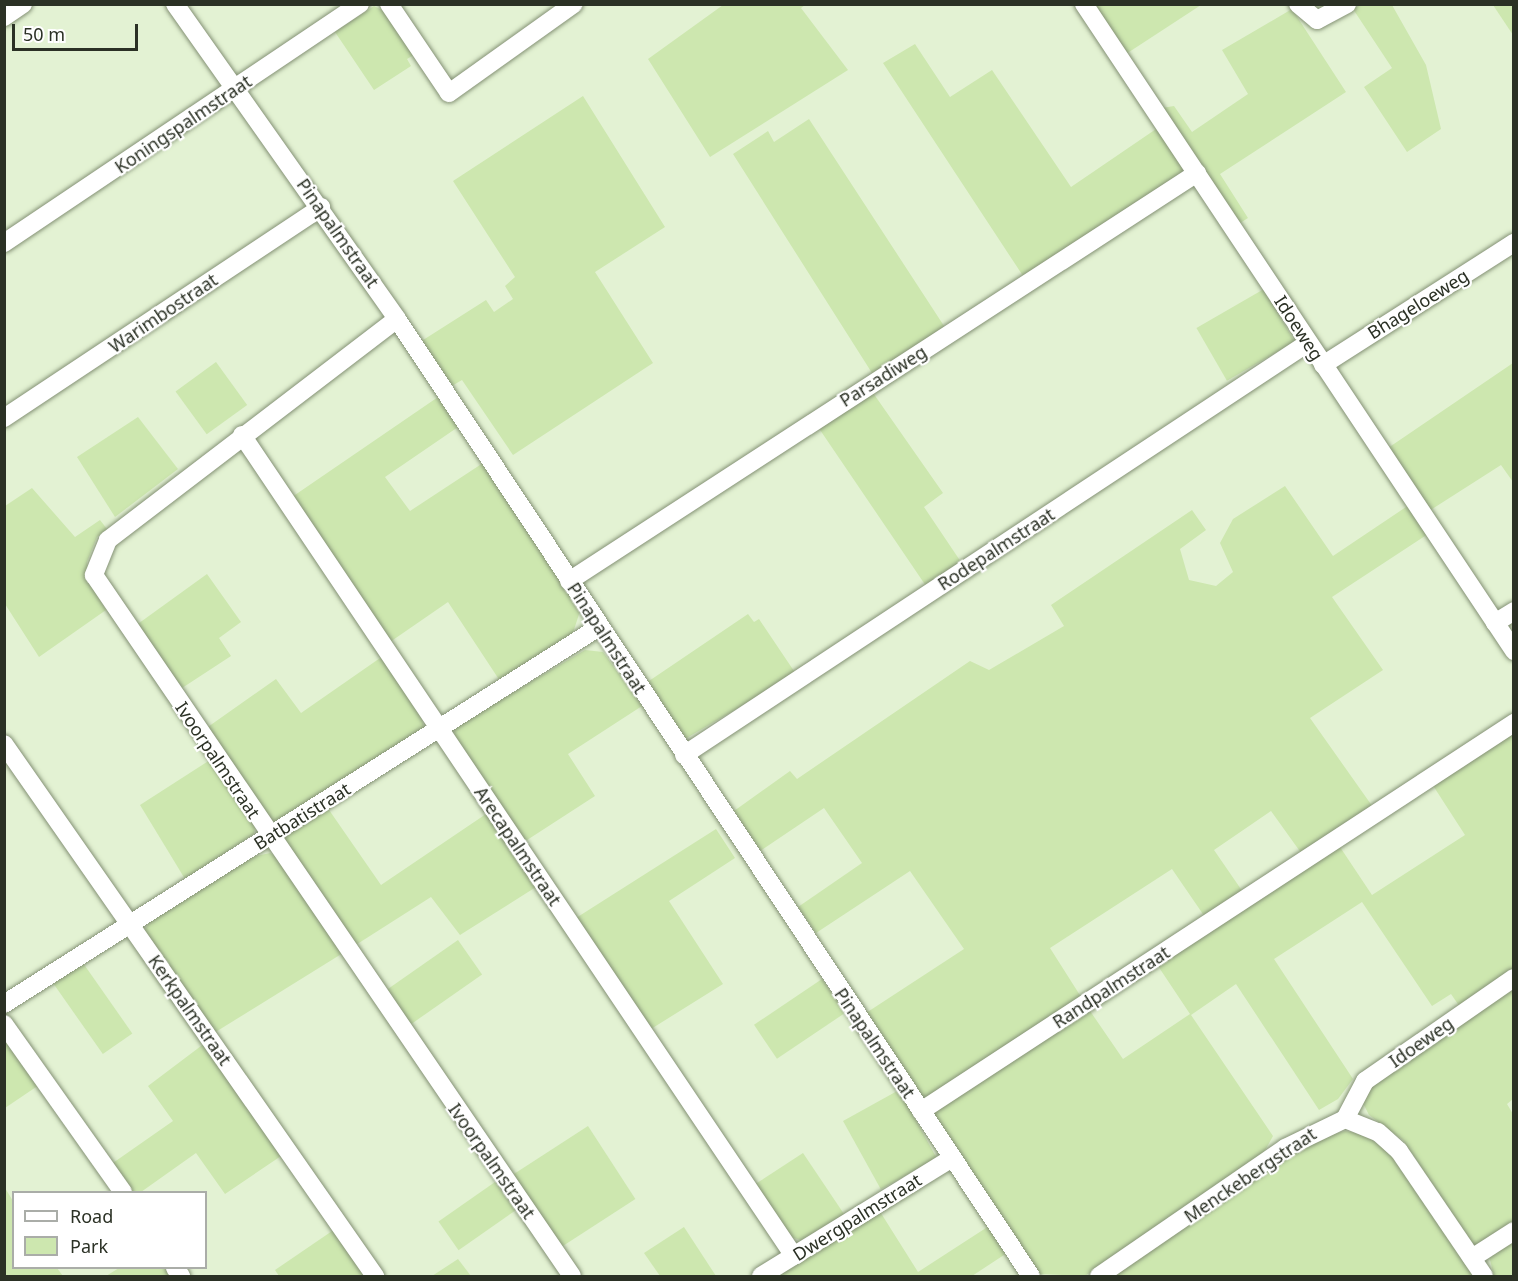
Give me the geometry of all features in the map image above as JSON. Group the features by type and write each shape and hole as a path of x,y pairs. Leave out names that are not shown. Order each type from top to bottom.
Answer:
{"street":[{"path":"4,16 23,4"},
{"name":"Pinapalmstraat","path":"175,4 321,207 397,319 1031,1276"},
{"name":"Koningspalmstraat","path":"4,243 360,4"},
{"path":"389,4 450,93 574,4"},
{"name":"Idoeweg","path":"1084,4 1514,651"},
{"path":"1298,4 1317,20 1347,4"},
{"name":"Parsadiweg","path":"569,581 1197,172"},
{"name":"Warimbostraat","path":"4,418 321,207"},
{"name":"Bhageloeweg","path":"1323,364 1514,243"},
{"name":"Ivoorpalmstraat","path":"397,319 242,435 108,540 94,575 572,1276"},
{"name":"Rodepalmstraat","path":"684,755 1308,343"},
{"name":"Arecapalmstraat","path":"242,435 794,1256"},
{"path":"1495,623 1514,611"},
{"name":"Batbatistraat","path":"4,1004 599,627"},
{"name":"Randpalmstraat","path":"921,1111 1302,864 1514,723"},
{"name":"Kerkpalmstraat","path":"4,744 375,1276"},
{"name":"Idoeweg","path":"1345,1119 1365,1081 1514,978"},
{"path":"4,1023 122,1191"},
{"path":"1345,1119 1378,1132 1399,1150 1484,1276"},
{"name":"Menckebergstraat","path":"1099,1276 1285,1148 1345,1119"},
{"name":"Dwergpalmstraat","path":"761,1276 952,1158"},
{"path":"1472,1258 1514,1231"}],"green space":[{"path":"723,5 805,5 801,8 848,70 710,157 648,59"},
{"path":"1093,5 1201,5 1126,54"},
{"path":"1360,5 1392,5 1426,65 1441,129 1407,152 1364,87 1392,68 1353,9"},
{"path":"1493,5 1513,5 1513,35"},
{"path":"374,6 388,13 417,53 407,59 411,66 374,90 335,32"},
{"path":"1292,9 1346,92 1220,174 1248,218 1237,225 1162,108 1174,106 1192,132 1248,94 1222,50"},
{"path":"915,44 950,97 992,70 1071,187 1159,127 1183,164 1182,172 1025,279 883,63"},
{"path":"583,96 665,227 595,272 653,363 513,455 462,380 450,387 420,342 486,300 494,312 513,299 505,286 515,277 453,181"},
{"path":"809,119 946,329 872,373 733,154 768,131 774,142"},
{"path":"1264,289 1294,342 1227,381 1196,328"},
{"path":"216,362 247,405 207,434 176,391"},
{"path":"1513,363 1513,482 1501,465 1429,511 1388,448"},
{"path":"871,390 943,493 924,507 961,562 926,586 816,424"},
{"path":"441,395 461,425 385,477 410,511 483,463 580,611 572,636 500,681 448,602 390,642 292,497"},
{"path":"138,417 178,469 115,517 77,457"},
{"path":"1285,486 1333,556 1409,505 1428,534 1332,597 1383,670 1310,718 1375,810 1304,857 1271,811 1214,850 1245,895 1207,920 1172,869 1050,948 1083,1000 926,1102 866,1013 964,949 910,871 816,933 798,907 862,863 824,808 760,851 734,811 790,771 797,779 970,661 989,670 1064,626 1051,605 1192,510 1206,530 1180,549 1189,580 1216,586 1233,572 1220,543 1233,519"},
{"path":"32,488 75,537 100,520 107,529 97,537 87,562 91,586 106,610 39,657 5,604 5,506"},
{"path":"207,574 241,622 219,638 231,656 179,690 135,626"},
{"path":"748,614 754,622 759,619 796,674 685,739 646,683"},
{"path":"585,650 603,652 642,706 568,754 595,796 524,842 454,736 455,727"},
{"path":"383,656 420,711 424,728 282,822 271,824 205,729 276,679 301,713"},
{"path":"1513,726 1513,970 1460,1007 1451,994 1432,1006 1362,902 1274,959 1353,1079 1338,1099 1319,1110 1236,984 1191,1015 1273,1136 1262,1156 1085,1276 1039,1274 931,1109 1088,1008 1123,1059 1190,1014 1156,963 1338,844 1372,895 1465,835 1432,784"},
{"path":"210,760 255,826 254,834 185,879 140,805"},
{"path":"327,807 381,885 486,814 536,887 460,935 431,897 351,948 283,843 289,832"},
{"path":"716,829 735,858 669,901 723,984 651,1029 576,918"},
{"path":"270,853 278,857 343,953 214,1033 143,933 150,921 252,857"},
{"path":"458,940 482,974 406,1028 382,993"},
{"path":"83,963 132,1033 103,1054 54,984"},
{"path":"822,979 845,1013 777,1059 754,1025"},
{"path":"1513,984 1513,1099 1507,1104 1513,1114 1513,1225 1477,1250 1403,1140 1369,1115 1362,1101 1371,1083"},
{"path":"4,1037 39,1085 5,1108 4,1108"},
{"path":"205,1043 284,1154 225,1194 196,1153 142,1191 129,1191 110,1165 173,1121 148,1086"},
{"path":"899,1090 937,1158 881,1189 843,1121"},
{"path":"588,1126 635,1199 558,1249 511,1176"},
{"path":"1345,1131 1362,1134 1397,1156 1475,1276 1112,1276 1313,1140"},
{"path":"803,1153 846,1217 804,1241 787,1236 754,1185"},
{"path":"495,1182 515,1211 459,1250 438,1222"},
{"path":"5,1188 12,1199 12,1269 58,1269 63,1276 5,1276"},
{"path":"879,1210 918,1272 989,1226 1007,1253 972,1276 775,1276"},
{"path":"338,1227 369,1276 279,1276 275,1270"},
{"path":"684,1227 716,1276 660,1276 644,1253"},
{"path":"1513,1237 1513,1276 1494,1276 1489,1256"},
{"path":"458,1259 471,1276 432,1276"},
{"path":"117,1269 166,1269 171,1276 106,1276"}]}
